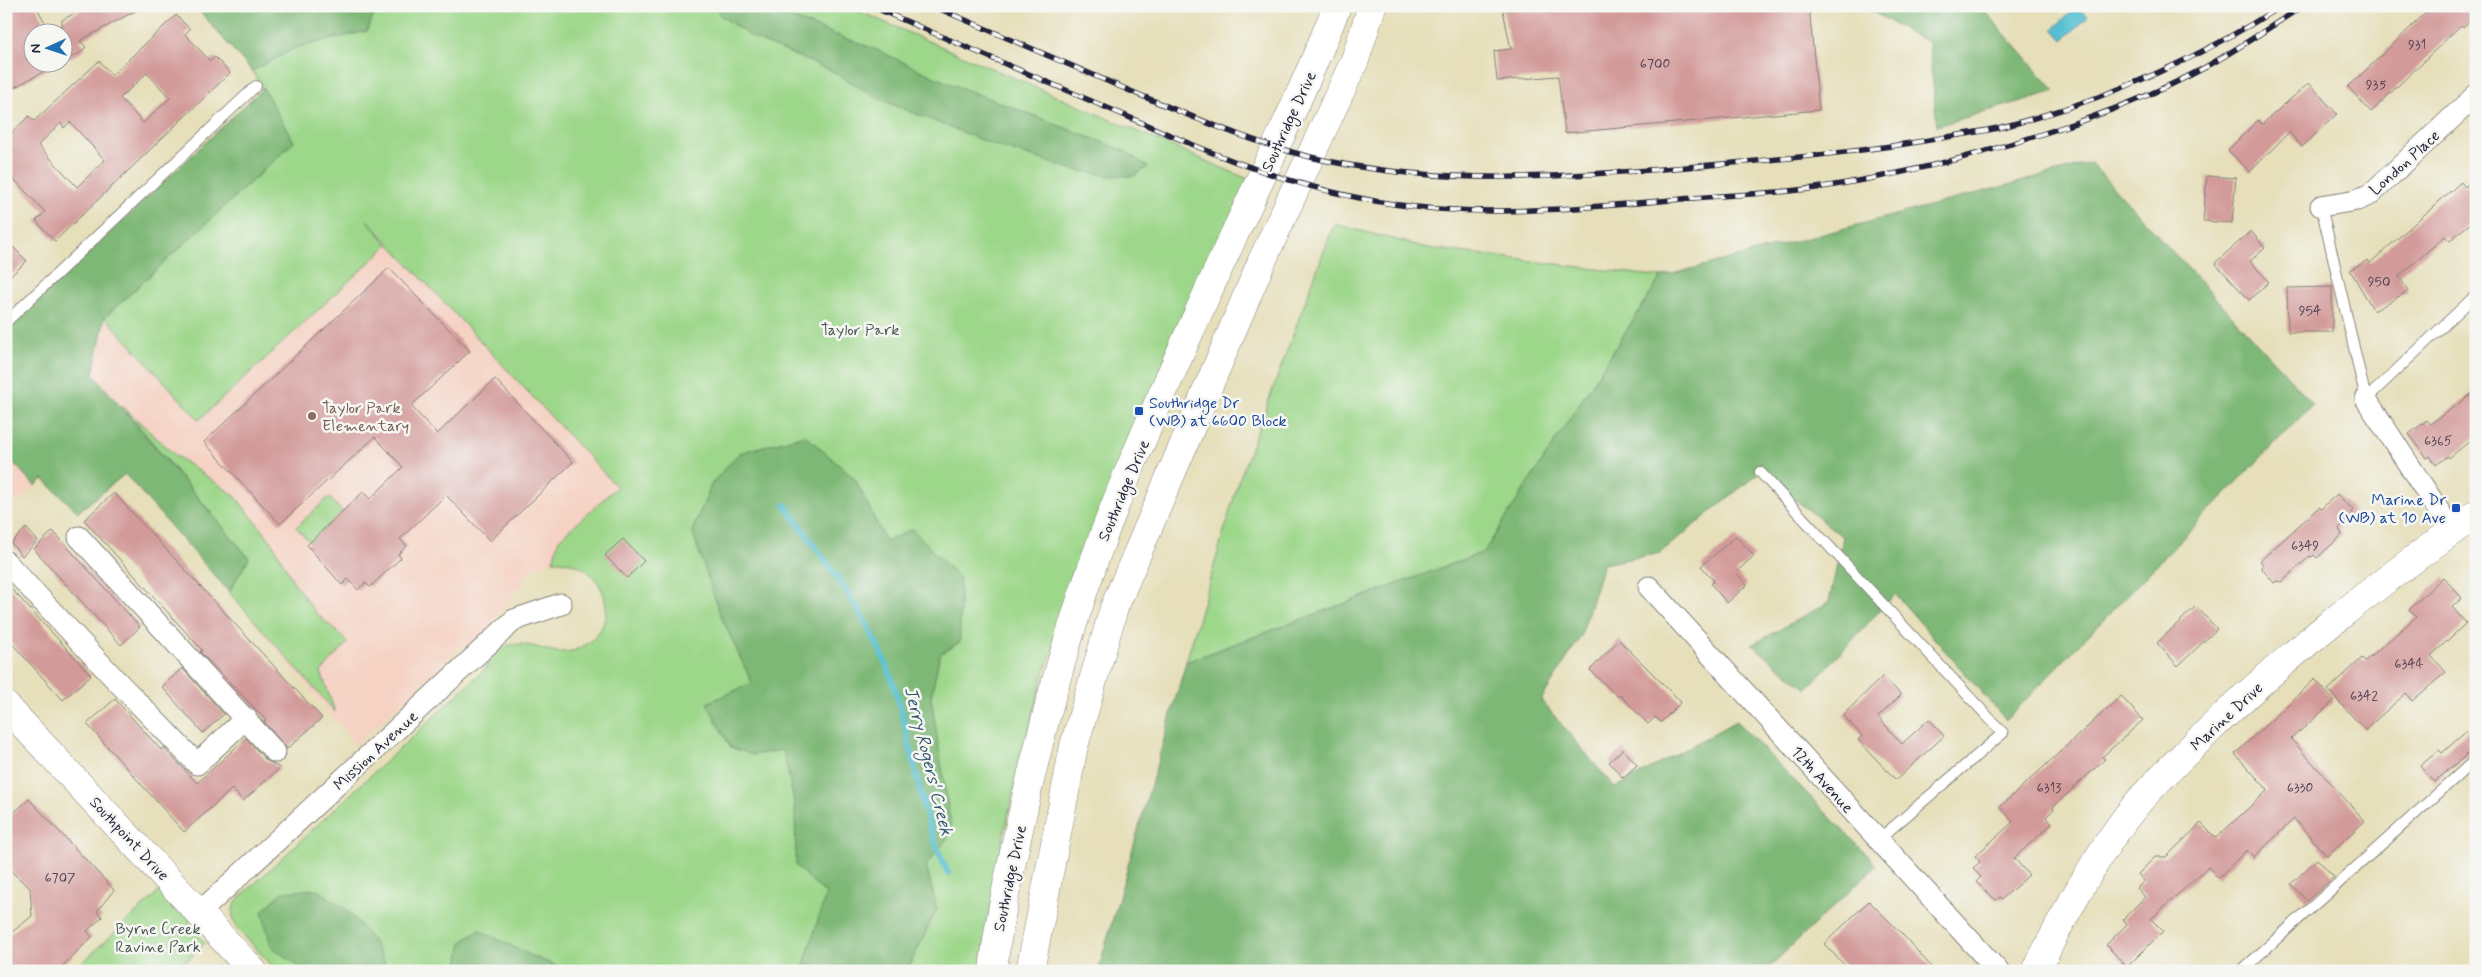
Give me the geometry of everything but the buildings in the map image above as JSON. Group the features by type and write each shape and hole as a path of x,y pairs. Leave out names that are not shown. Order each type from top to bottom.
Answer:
{"main road":[{"name":"Southridge Drive","path":"993,971 998,929 1034,762 1067,642 1097,551 1130,468 1224,257 1314,66 1337,6"},
{"path":"1030,971 1074,746 1114,608 1261,264 1355,60 1372,6"},
{"name":"Marine Drive","path":"2036,971 2092,869 2135,806 2226,714 2325,627 2476,514"},
{"name":"Southpoint Drive","path":"6,706 253,971"}],"street":[{"name":"London Place","path":"2321,206 2356,200 2372,194 2476,95"},
{"path":"2366,399 2452,531"},
{"path":"79,537 276,752"},
{"path":"6,562 197,764 246,718"},
{"name":"12th Avenue","path":"1649,587 1998,971"},
{"name":"Mission Avenue","path":"199,913 514,620 560,604"}],"lane":[{"path":"6,322 256,86"},
{"path":"2321,206 2366,399 2476,296"},
{"path":"1760,472 2003,733 1878,840"},
{"path":"2241,971 2476,760"}],"shaded area":[{"name":"Taylor Park Elementary","path":"294,142 617,487 559,539 553,561 533,569 488,631 477,641 462,646 356,745 229,592 35,372"},
{"path":"6,456 35,486 6,512"}],"green space":[{"name":"Taylor Park","path":"195,6 847,6 1248,179 1045,670 1021,759 1004,834 980,971 277,971 238,929 234,922 233,914 237,900 486,668 490,655 503,647 515,644 557,652 568,652 580,648 595,637 603,624 606,609 604,594 597,581 585,570 571,563 553,561 559,539 617,487 367,220 388,245 199,420 105,317 294,142 252,71"},
{"path":"195,6 377,6 367,31 295,48 252,71"},
{"path":"717,6 759,6 877,50 939,79 1125,151 1148,167 1134,176 1112,176 1075,170 991,144 877,98 832,71 753,38 721,16"},
{"path":"1862,6 1980,6 2055,91 1937,126 1929,43"},
{"path":"263,88 294,142 105,317 93,374 249,558 229,592 125,474 78,512 43,479 35,486 6,455 6,331"},
{"path":"2091,163 2313,404 2006,720 1895,594 1807,689 1752,645 1829,602 1843,537 1760,472 1660,553 1603,564 1581,636 1541,700 1615,788 1736,721 1877,865 1765,971 1098,971 1186,662 1484,552 1661,277"},
{"path":"1334,224 1428,248 1661,277 1484,552 1186,662 1238,483"},
{"path":"121,405 175,455 234,495 272,542 294,583 316,613 348,642 321,672 335,712 229,592 249,558"},
{"path":"805,435 855,479 886,542 912,529 960,579 960,642 940,654 931,697 952,832 926,866 937,909 907,971 807,971 803,968 826,894 796,866 795,806 783,750 753,755 730,747 707,703 752,683 720,614 692,531 712,483 739,453"},
{"path":"329,497 342,512 310,542 296,527"},
{"name":"Byrne Creek Ravine Park","path":"163,888 189,917 190,926 205,943 176,971 73,971"},
{"path":"317,889 348,911 373,941 389,971 305,971 271,946 262,911 283,892"},
{"path":"479,930 532,956 569,971 457,971 462,942"}],"water":[{"path":"2077,6 2088,17 2063,40 2053,29"}],"waterway":[{"name":"Jerry Rogers' Creek","path":"785,505 845,589 883,656 906,728 930,826 948,873"},
{"name":"Jerry Rogers' Creek","path":"1082,970 1092,971"}],"railway":[{"path":"871,6 1191,144 1250,167 1312,187 1374,201 1406,206 1468,211 1591,207 1799,190 1875,178 1962,158 2068,125 2147,96 2217,61 2303,6"},
{"path":"933,6 1182,113 1278,148 1328,161 1373,169 1462,177 1597,174 1783,159 1878,148 1993,129 2046,115 2150,76 2217,44 2281,6"}],"place":[{"name":"Southridge Dr (WB) at 6600 Block","path":"1139,411"},
{"name":"Taylor Park Elementary","path":"312,416"},
{"name":"Marine Dr (WB) at 10 Ave","path":"2456,508"}]}
